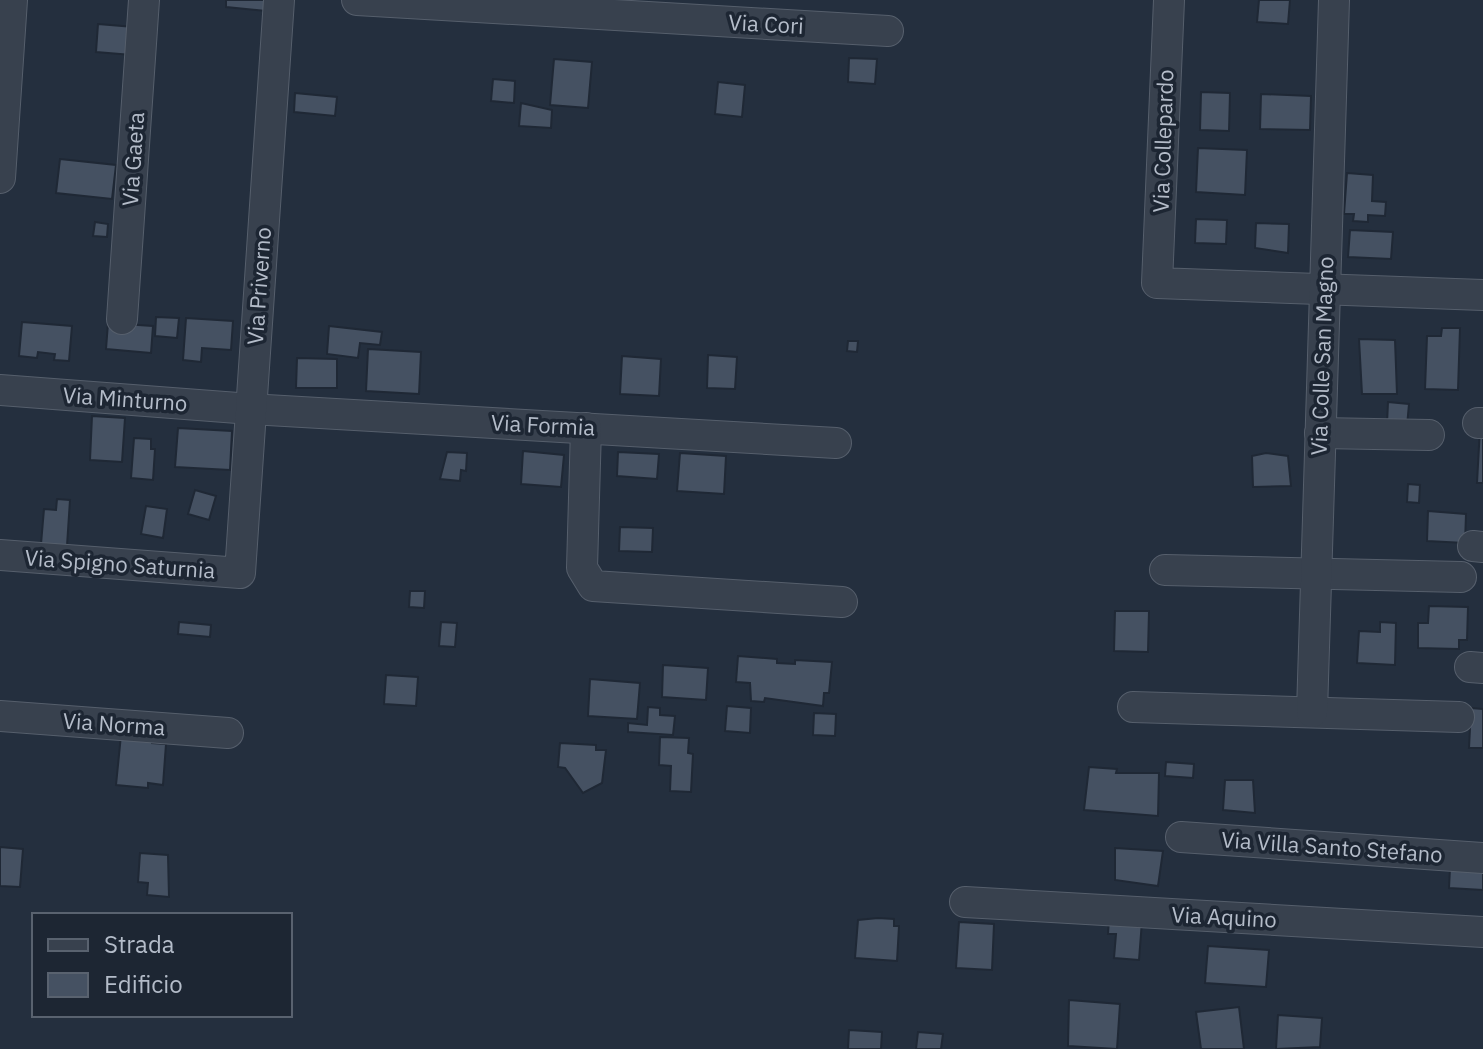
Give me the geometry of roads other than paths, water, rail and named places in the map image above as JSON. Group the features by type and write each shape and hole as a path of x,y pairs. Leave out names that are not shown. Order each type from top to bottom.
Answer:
{"street":[{"path":"0,178 12,0"},
{"name":"Via Gaeta","path":"122,319 144,0"},
{"name":"Via Priverno","path":"240,573 279,0"},
{"name":"Via Cori","path":"357,0 757,12 888,31"},
{"name":"Via Collepardo","path":"1169,0 1157,283 1324,289"},
{"name":"Via Colle San Magno","path":"1312,712 1334,0"},
{"path":"1324,289 1483,295"},
{"name":"Via Minturno","path":"0,390 251,409"},
{"name":"Via Formia","path":"251,409 836,443"},
{"path":"586,428 582,568 593,586 842,602"},
{"path":"1320,433 1429,435"},
{"name":"Via Spigno Saturnia","path":"0,555 240,573"},
{"path":"1165,570 1461,577"},
{"path":"1133,707 1459,717"},
{"name":"Via Norma","path":"0,716 228,733"},
{"name":"Via Villa Santo Stefano","path":"1181,837 1483,858"},
{"name":"Via Aquino","path":"965,902 1483,932"}]}
